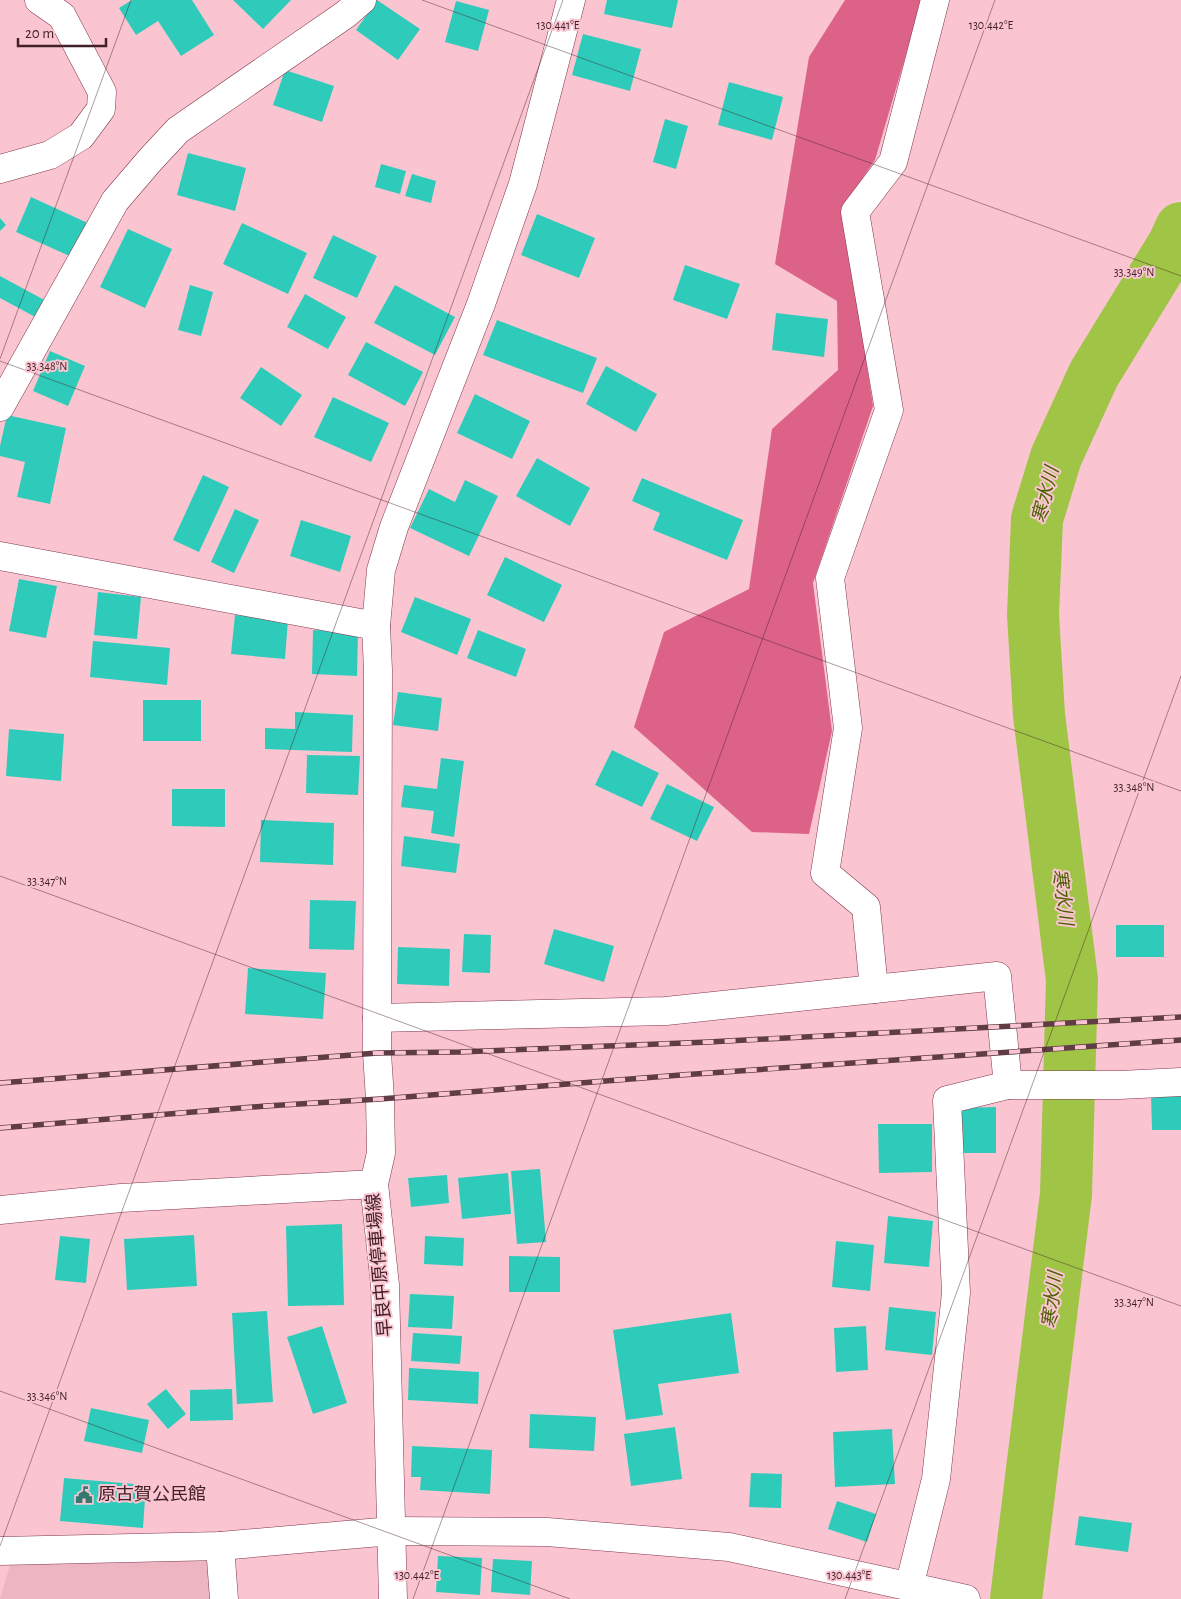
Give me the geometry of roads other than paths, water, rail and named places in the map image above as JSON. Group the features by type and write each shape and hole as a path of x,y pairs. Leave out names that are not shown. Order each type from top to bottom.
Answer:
{"street":[{"path":"0,169 50,155 81,136 101,109 102,92 62,16 39,0"},
{"path":"0,407 115,202 151,160 178,130 346,14 362,0"},
{"path":"374,1184 381,1154 377,1053 379,870 376,626 381,570 394,527 481,304 523,184 571,0"},
{"path":"874,989 866,907 825,873 848,728 830,578 890,410 855,212 893,162 935,0"},
{"path":"0,556 376,626"},
{"path":"377,1018 666,1011 997,976 1008,1085"},
{"path":"909,1587 936,1479 956,1293 947,1100 1008,1085 1120,1085 1181,1082"},
{"name":"早良中原停車場線","path":"0,1210 121,1198 374,1184 385,1285 393,1599"},
{"path":"0,1551 220,1546 392,1531 547,1532 729,1546 966,1599"},
{"path":"220,1546 224,1599"}],"waterway":[{"name":"寒水川","path":"1016,1599 1066,1194 1072,980 1039,715 1033,615 1037,519 1056,457 1094,374 1173,245 1181,228"}],"railway":[{"path":"0,1083 377,1053 460,1052 709,1042 1181,1017"},
{"path":"0,1128 681,1075 1181,1040"}],"place":[{"name":"原古賀公民館","path":"84,1495"}]}
